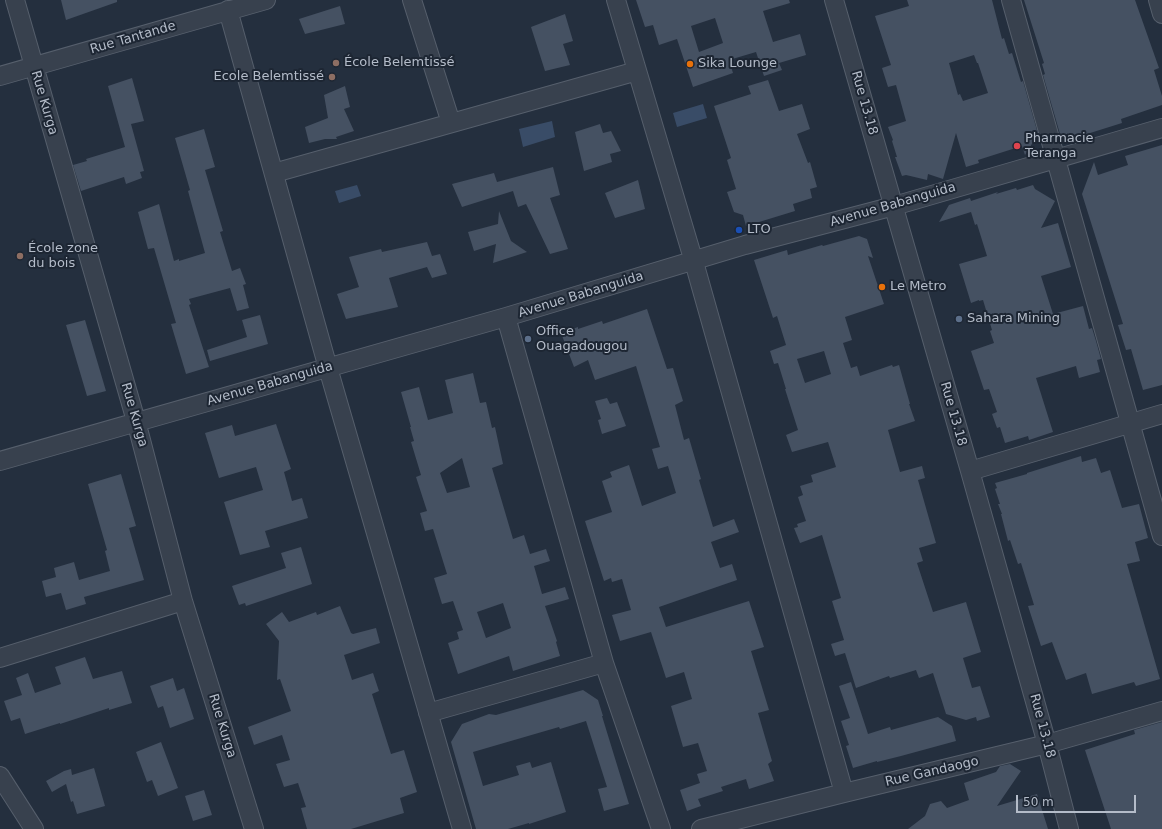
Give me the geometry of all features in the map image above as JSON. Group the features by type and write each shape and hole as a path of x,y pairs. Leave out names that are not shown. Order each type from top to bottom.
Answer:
{"street":[{"name":"Rue Kurga","path":"15,0 136,421 183,602 254,829"},
{"name":"Rue Tantande","path":"0,76 266,0"},
{"path":"412,0 451,123"},
{"path":"616,0 694,262 844,793"},
{"name":"Rue 13.18","path":"834,0 970,471 1047,744 1069,829"},
{"path":"1011,0 1162,536"},
{"path":"1158,0 1162,14"},
{"path":"228,10 328,368 462,829"},
{"path":"274,172 636,71"},
{"name":"Avenue Babanguida","path":"0,461 136,421 506,317 694,262 745,245 894,206 1162,128"},
{"path":"506,317 604,663 661,829"},
{"path":"970,471 1162,414"},
{"path":"0,658 183,602"},
{"path":"428,713 604,663"},
{"name":"Rue Gandaogo","path":"701,829 1047,744 1162,711"},
{"path":"0,776 34,829"}],"water":[{"path":"703,104 707,118 677,127 673,113"},
{"path":"552,121 555,137 523,147 519,129"},
{"path":"357,185 361,196 339,203 335,191"}],"building":[{"path":"61,0 117,0 117,2 66,20"},
{"path":"636,0 789,0 790,3 763,11 773,42 800,34 806,55 779,63 782,70 764,76 756,52 729,60 733,73 693,87 677,39 659,45 653,25 645,27","holes":["715,18 723,43 699,52 691,26"]},
{"path":"907,0 992,0 1002,39 1004,38 1009,54 1012,53 1021,82 1023,81 1038,134 1025,155 1022,146 978,160 979,163 966,167 956,133 943,179 928,174 927,180 906,175 902,176 895,157 897,157 888,127 906,121 896,85 888,87 882,68 891,65 875,16 909,6","holes":["974,55 988,93 963,101 960,94 958,95 949,63"]},
{"path":"1024,0 1135,0 1159,68 1154,70 1162,96 1162,105 1121,119 1122,123 1071,139 1060,134 1043,75 1045,74 1042,64 1044,63"},
{"path":"340,6 345,24 305,34 299,19"},
{"path":"565,14 573,41 563,44 570,65 545,71 531,27"},
{"path":"132,78 144,121 131,124 144,171 140,172 142,178 126,184 124,177 81,191 73,165 87,161 86,159 125,147 108,86"},
{"path":"768,80 779,111 802,104 810,129 797,134 808,163 810,162 817,187 810,189 812,198 793,204 795,211 746,226 743,215 734,212 727,192 736,189 727,160 731,158 714,106 751,94 748,86"},
{"path":"345,86 350,107 344,109 354,131 336,137 337,139 325,139 309,143 305,127 328,118 324,95"},
{"path":"600,124 603,133 611,131 621,151 610,154 612,162 584,171 575,132"},
{"path":"204,129 215,167 205,170 223,231 220,232 232,271 240,268 246,284 243,285 249,308 237,311 230,288 189,299 191,304 189,305 209,367 186,374 171,324 176,323 154,248 148,249 138,212 159,204 174,261 179,259 179,261 205,253 188,191 190,190 175,138"},
{"path":"1162,145 1162,385 1143,390 1131,349 1126,350 1118,325 1123,324 1082,194 1094,162 1098,175 1128,165 1125,156"},
{"path":"553,167 560,195 550,198 568,249 550,254 526,204 518,207 513,191 462,207 452,184 494,173 497,182"},
{"path":"638,180 645,209 615,218 605,193"},
{"path":"1033,185 1035,189 1055,201 1041,228 1058,223 1071,267 1041,276 1053,314 1083,306 1089,329 1092,328 1101,359 1097,360 1100,372 1079,378 1076,366 1036,378 1053,432 1029,440 1028,436 1005,443 1000,427 997,428 992,414 997,412 989,389 984,390 971,351 994,343 990,331 992,330 983,300 971,303 959,264 987,256 977,224 975,225 971,212 939,222 949,205 970,198 971,201 998,192 996,194"},
{"path":"499,211 511,241 527,252 493,263 496,244 474,251 468,232 498,224"},
{"path":"859,236 867,239 873,258 868,256 884,304 845,317 852,340 843,343 851,368 857,366 860,376 892,365 893,367 899,365 915,421 888,430 900,472 922,466 925,478 918,480 936,543 919,548 923,561 917,563 933,612 966,602 981,652 963,658 972,688 980,686 990,717 977,721 976,717 966,720 946,714 933,673 919,678 916,670 890,678 889,676 856,688 845,653 835,656 831,644 844,640 832,601 841,598 822,535 800,543 794,528 798,527 797,524 806,521 798,497 803,495 800,486 813,482 811,475 836,467 828,442 792,452 786,435 798,430 778,363 774,364 770,351 786,345 777,316 773,318 754,260 787,250 788,255 822,245 823,246","holes":["824,351 831,374 805,383 797,359"]},
{"path":"427,242 432,256 440,254 447,274 432,278 427,267 389,278 398,307 346,319 337,294 359,287 349,257 381,249 382,252"},
{"path":"647,309 667,369 673,368 683,401 675,405 684,440 689,438 701,479 699,480 713,527 734,519 739,532 711,542 720,568 732,564 737,580 659,607 666,627 749,601 764,647 751,651 769,710 758,713 772,761 768,764 774,781 749,789 746,779 721,787 723,791 698,799 701,806 687,811 680,790 700,783 697,774 707,771 698,743 683,747 671,706 692,699 684,672 666,678 651,632 620,641 612,615 631,610 622,579 612,582 611,578 604,581 585,521 612,512 602,481 612,477 610,472 629,465 642,506 676,493 668,466 658,469 652,449 660,447 636,366 595,380 588,360 574,367 561,333 602,321 603,324"},
{"path":"260,315 268,344 210,361 207,350 247,337 242,320"},
{"path":"85,320 106,391 87,396 66,325"},
{"path":"473,373 480,403 486,402 492,428 495,427 503,464 492,468 513,539 524,535 530,554 546,549 550,561 534,566 542,594 565,587 569,599 545,606 557,641 560,656 513,671 509,656 458,674 448,643 459,639 457,632 463,630 453,601 442,604 434,578 447,574 433,529 425,531 420,513 427,511 416,477 421,475 411,442 414,441 401,392 419,387 428,420 453,413 445,380","holes":["462,458 470,487 447,493 440,473","503,603 511,628 486,638 477,612"]},
{"path":"607,398 610,404 617,402 626,426 602,434 598,420 601,419 595,401"},
{"path":"276,424 291,469 284,472 292,501 302,498 308,518 265,531 270,547 240,555 224,502 263,490 256,467 219,478 205,433 232,425 235,436"},
{"path":"1081,456 1082,462 1096,458 1101,473 1110,470 1122,508 1139,504 1148,538 1135,542 1140,561 1127,564 1160,679 1136,686 1134,682 1092,694 1086,673 1066,680 1052,642 1041,646 1028,606 1034,605 1021,563 1018,564 1010,540 1008,541 1002,514 998,504 1000,504 995,489 997,488 995,483"},
{"path":"121,474 136,526 129,528 144,580 84,597 86,604 66,610 61,593 46,597 42,581 56,577 54,568 74,562 79,580 110,571 105,551 107,550 88,484"},
{"path":"301,547 312,584 246,606 245,603 239,605 232,586 286,568 281,553"},
{"path":"340,606 351,633 353,634 376,628 380,643 344,655 352,680 373,673 379,691 372,694 391,754 404,750 417,792 400,798 404,813 351,829 307,829 301,808 306,807 298,783 284,787 276,764 290,760 282,735 254,745 248,727 291,711 280,679 277,680 279,641 266,624 282,612 289,622 316,612 317,615"},
{"path":"85,657 93,679 122,671 132,703 109,710 109,708 25,734 20,718 11,721 4,701 22,695 16,678 28,673 35,693 61,684 55,667"},
{"path":"173,678 177,691 184,688 194,719 170,728 163,706 158,708 150,686"},
{"path":"851,682 868,734 890,727 891,730 938,717 952,726 956,741 853,768 846,746 849,745 841,721 850,718 839,686"},
{"path":"583,690 598,700 629,804 604,811 598,789 607,787 586,721 560,729 559,727 473,752 483,786 519,775 516,766 530,762 532,768 551,762 566,812 508,829 476,829 451,742 462,724 489,714 496,715"},
{"path":"1162,722 1162,829 1111,829 1085,750 1135,734 1134,730"},
{"path":"161,742 178,788 158,796 152,780 147,782 136,752"},
{"path":"1010,764 1021,771 997,806 1037,794 1048,829 908,829 925,816 930,804 941,801 947,808 969,800 964,783 996,772 1000,766"},
{"path":"94,768 105,806 77,814 73,801 71,802 66,784 52,792 46,781 64,771 71,769 72,775"},
{"path":"204,790 212,815 193,821 185,796"}],"place":[{"name":"École Belemtissé","path":"336,63"},
{"name":"Sika Lounge","path":"690,64"},
{"name":"Ecole Belemtissé","path":"332,77"},
{"name":"Pharmacie Teranga","path":"1017,146"},
{"name":"LTO","path":"739,230"},
{"name":"École zone du bois","path":"20,256"},
{"name":"Le Metro","path":"882,287"},
{"name":"Sahara Mining","path":"959,319"},
{"name":"Office Ouagadougou","path":"528,339"}]}
